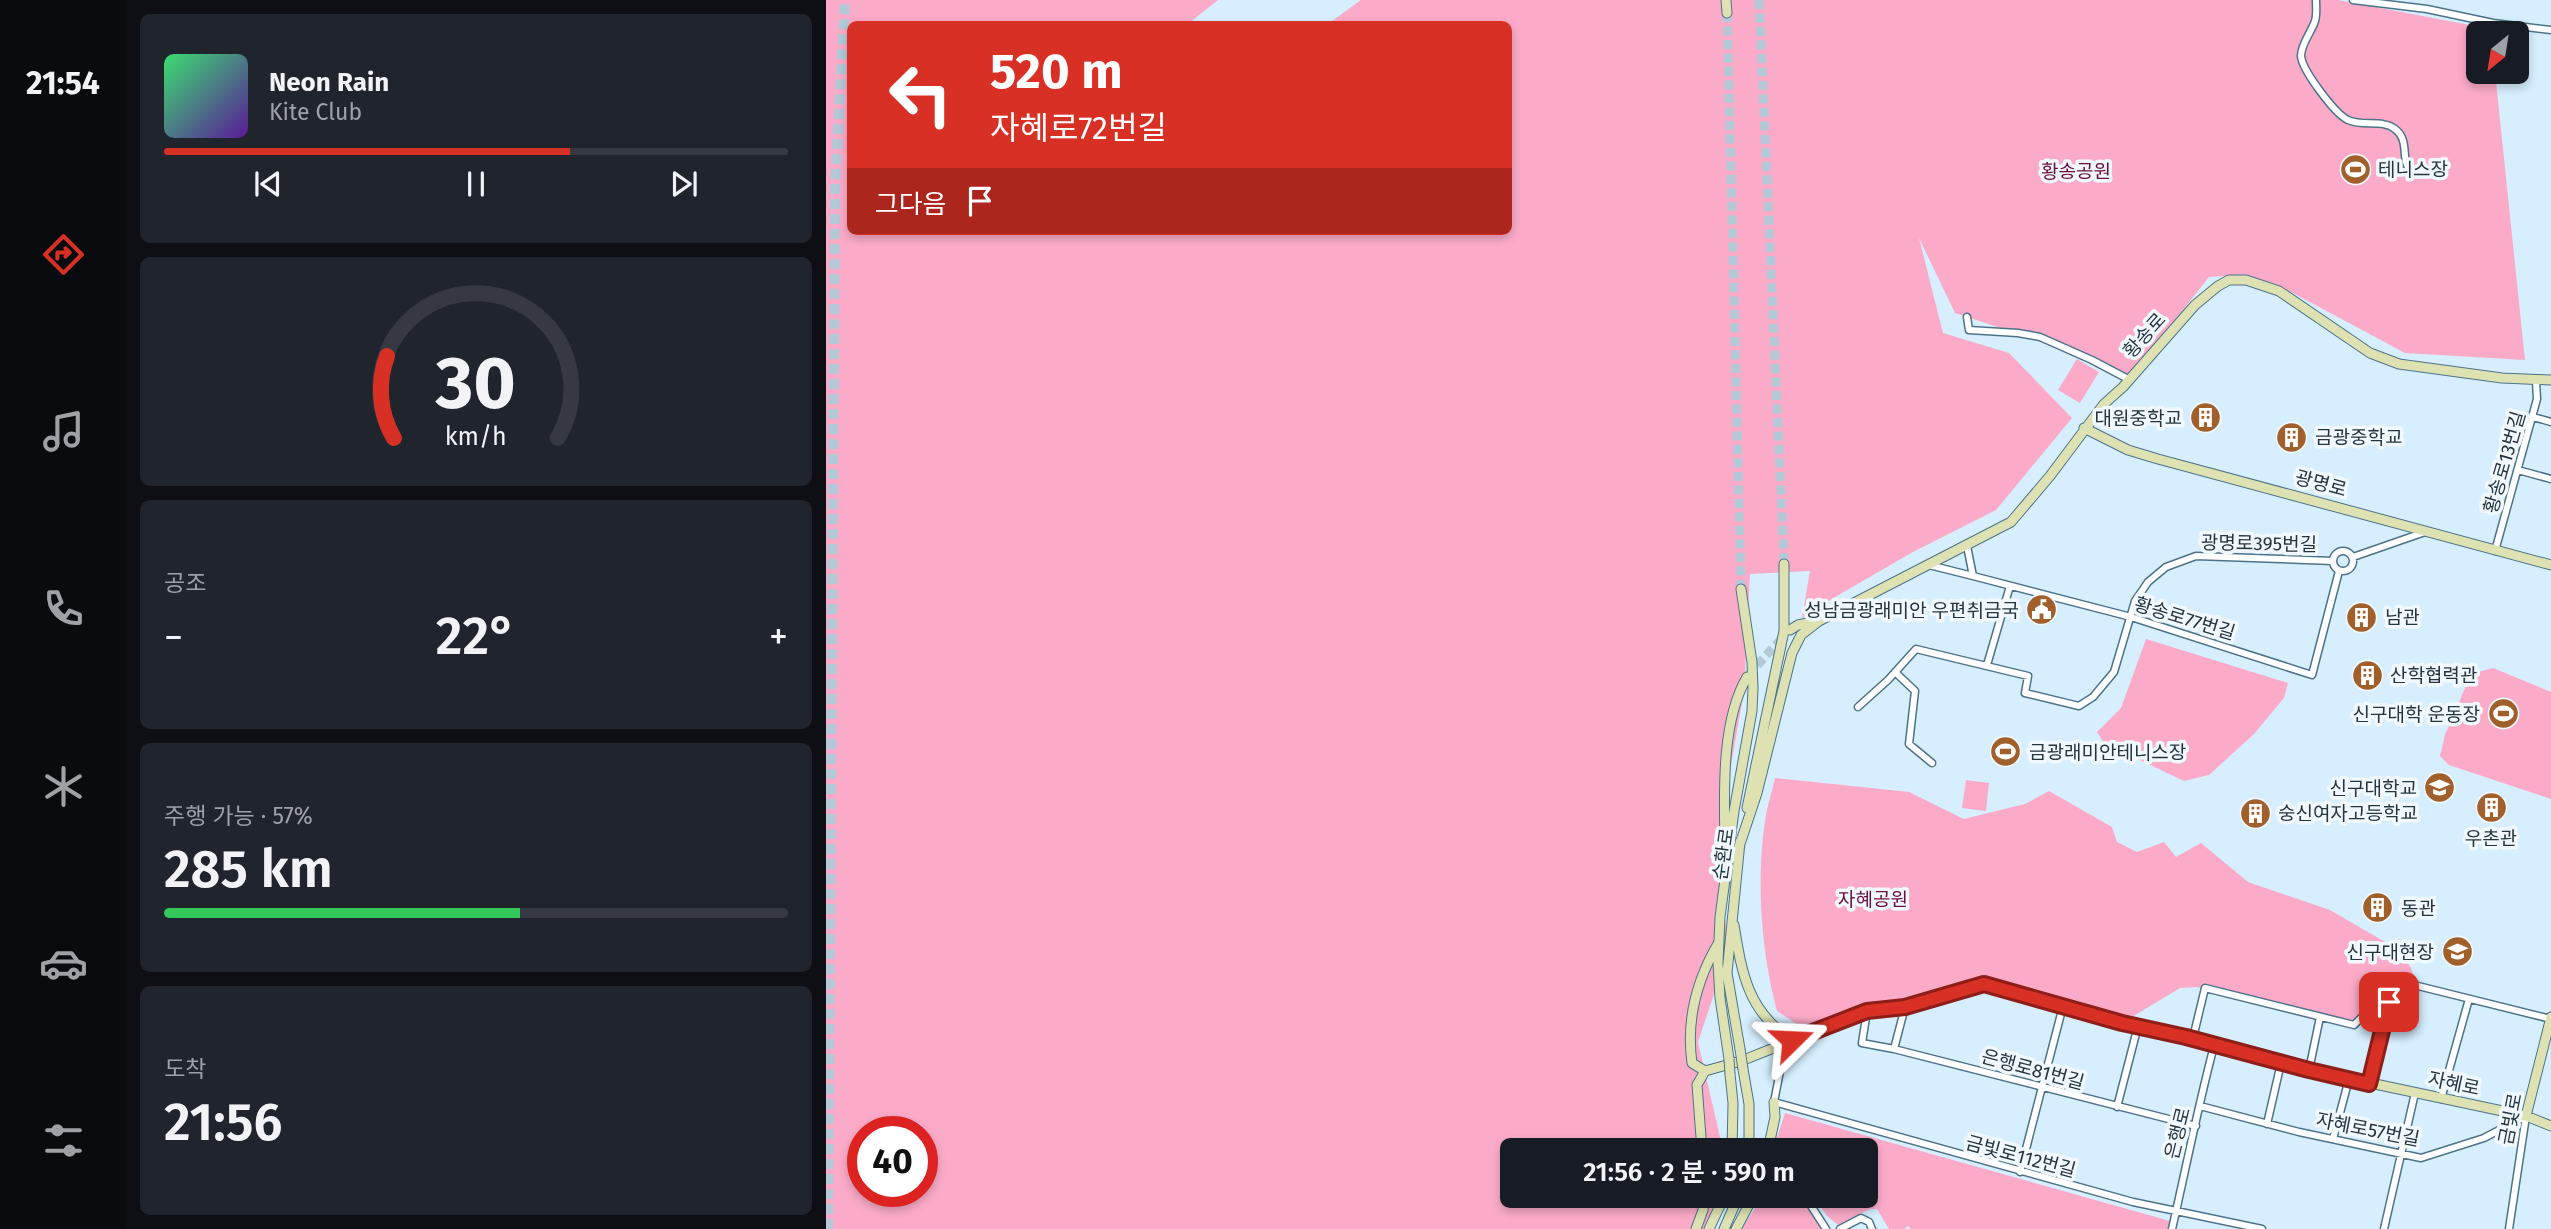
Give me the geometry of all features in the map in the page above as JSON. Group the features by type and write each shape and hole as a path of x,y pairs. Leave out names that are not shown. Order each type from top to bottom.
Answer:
{"main road":[{"path":"1726,0 1727,13"},
{"name":"황송로","path":"1819,621 2011,522 2050,476 2084,428 2128,379 2195,305 2229,280 2246,280 2279,291 2370,353 2399,364 2536,381 2551,380"},
{"name":"광명로","path":"2084,428 2128,450 2356,511 2425,533 2551,565"},
{"name":"순환로","path":"1749,1138 1749,1104 1727,973 1740,847 1784,631 1784,564"},
{"name":"순환로","path":"1732,1138 1733,1103 1720,998 1719,942 1726,867 1753,699 1752,662 1741,589"},
{"path":"1740,847 1757,793 1792,653 1801,635 1819,621"},
{"path":"1790,630 1798,625 1819,621"},
{"path":"1726,867 1725,781 1730,728 1740,687 1746,677"},
{"path":"1733,916 1740,959 1754,1001 1770,1025 1792,1040"},
{"path":"1701,1138 1697,1085 1705,1071 1692,1063 1691,1024 1696,992 1705,965 1719,942"},
{"name":"자혜로","path":"1705,1071 1741,1061 1867,1011 1905,1007 1984,984 2281,1063 2526,1116 2551,1126"},
{"name":"금빛로","path":"2526,1116 2551,1018"},
{"path":"1771,1138 1775,1117 1774,1102"},
{"path":"1696,1229 1703,1208"},
{"path":"1709,1229 1718,1208"},
{"path":"1724,1229 1733,1208"},
{"path":"1736,1229 1747,1208"}],"street":[{"path":"2316,0 2316,19 2301,55 2303,67 2347,120 2387,125 2396,130 2404,140 2405,162 2412,172"},
{"path":"2353,0 2427,9 2493,23 2551,30"},
{"path":"2427,9 2428,0"},
{"path":"1967,317 1969,330 2040,337 2128,379"},
{"name":"황송로13번길","path":"2495,551 2538,399 2536,381"},
{"path":"2533,417 2551,422"},
{"path":"2518,470 2551,479"},
{"path":"2353,557 2425,533"},
{"path":"1967,546 1973,576"},
{"path":"2340,552 2347,552 2353,557 2352,567 2346,571 2339,571 2334,566 2335,556 2340,552"},
{"name":"광명로395번길","path":"1987,665 2028,677 2025,693 2079,706 2093,697 2114,672 2135,601 2148,582 2166,567 2196,556 2333,561"},
{"name":"황송로77번길","path":"1929,565 2131,617 2312,675 2339,571"},
{"path":"1858,707 1916,649 1987,665 2010,586"},
{"path":"1895,672 1915,691 1909,744 1932,763"},
{"path":"2398,981 2551,1018"},
{"path":"2193,1038 2205,988 2354,1025 2398,981"},
{"path":"2369,1084 2389,1002 2398,981"},
{"path":"2441,1099 2469,999"},
{"path":"2020,1172 2063,1006"},
{"path":"1894,1049 1905,1007"},
{"name":"은행로81번길","path":"1867,1011 1862,1043 2196,1126"},
{"path":"2309,1070 2320,1017"},
{"path":"2116,1107 2138,1026"},
{"path":"1774,1102 1781,1066 1792,1040"},
{"name":"은행로","path":"2172,1229 2214,1046"},
{"path":"2267,1124 2281,1063"},
{"path":"2333,1139 2349,1079"},
{"path":"2384,1229 2415,1093"},
{"name":"금빛로112번길","path":"1774,1102 2020,1172 2175,1212 2262,1229"},
{"name":"자혜로57번길","path":"2200,1105 2267,1124 2421,1158 2484,1138 2526,1116"},
{"name":"금빛로","path":"2509,1229 2526,1116"},
{"path":"1812,1208 1826,1229"},
{"path":"1840,1229 1861,1218 1869,1222 1872,1229"}],"green space":[{"name":"황송공원","path":"826,0 1218,0 1192,21 847,21 847,235 1512,235 1512,21 1332,21 1361,0 2338,0 2466,24 2466,84 2496,84 2525,360 2405,353 2276,284 2241,275 2209,277 2128,379 2046,343 1955,313 1919,238 1943,333 2009,353 2072,418 1996,510 1913,552 1802,618 1810,571 1750,574 1744,691 1716,851 1729,949 1698,1042 1720,1138 1500,1138 1500,1208 1716,1208 1709,1229 826,1229"},
{"path":"2077,359 2099,372 2080,403 2058,390"},
{"path":"2146,639 2288,683 2284,698 2254,734 2209,775 2184,781 2104,743 2097,732 2121,708"},
{"name":"신구대학 운동장","path":"2493,668 2551,692 2551,799 2449,765 2440,756 2445,735 2471,674"},
{"name":"자혜공원","path":"1775,778 1909,792 1964,819 2025,804 2049,791 2112,827 2117,842 2137,852 2164,842 2176,857 2201,843 2248,882 2330,910 2399,950 2411,968 2417,985 2398,980 2354,1025 2197,987 2180,988 2122,1023 1984,983 1867,1011 1810,1033 1777,1011 1767,965 1761,892 1762,844"},
{"path":"1966,780 1989,783 1986,811 1962,808"},
{"path":"1785,1113 1874,1138 1777,1138"},
{"path":"1878,1139 2170,1221 2168,1229 1911,1229 1908,1226 1904,1229 1889,1229 1877,1209 1870,1209 1838,1225 1822,1208 1878,1208"},
{"path":"1755,1208 1812,1208 1825,1229 1741,1229"}],"tunnel":[{"path":"828,1229 835,185 845,0"},
{"path":"1759,0 1784,564"},
{"path":"1727,13 1741,589"},
{"path":"1748,675 1784,636"}],"place":[{"name":"테니스장","path":"2355,169"},
{"name":"대원중학교","path":"2205,418"},
{"name":"금광중학교","path":"2292,437"},
{"name":"성남금광래미안 우편취금국","path":"2042,610"},
{"name":"남관","path":"2362,617"},
{"name":"산학협력관","path":"2367,675"},
{"name":"신구대학 운동장","path":"2503,714"},
{"name":"금광래미안테니스장","path":"2006,752"},
{"name":"신구대학교","path":"2440,788"},
{"name":"우촌관","path":"2491,807"},
{"name":"숭신여자고등학교","path":"2255,813"},
{"name":"동관","path":"2378,908"},
{"name":"신구대현장","path":"2457,952"}],"route":[{"path":"1792,1040 1867,1011 1905,1007 1935,996 1984,984 2122,1023 2193,1038 2214,1046 2369,1084 2389,1002"}]}
